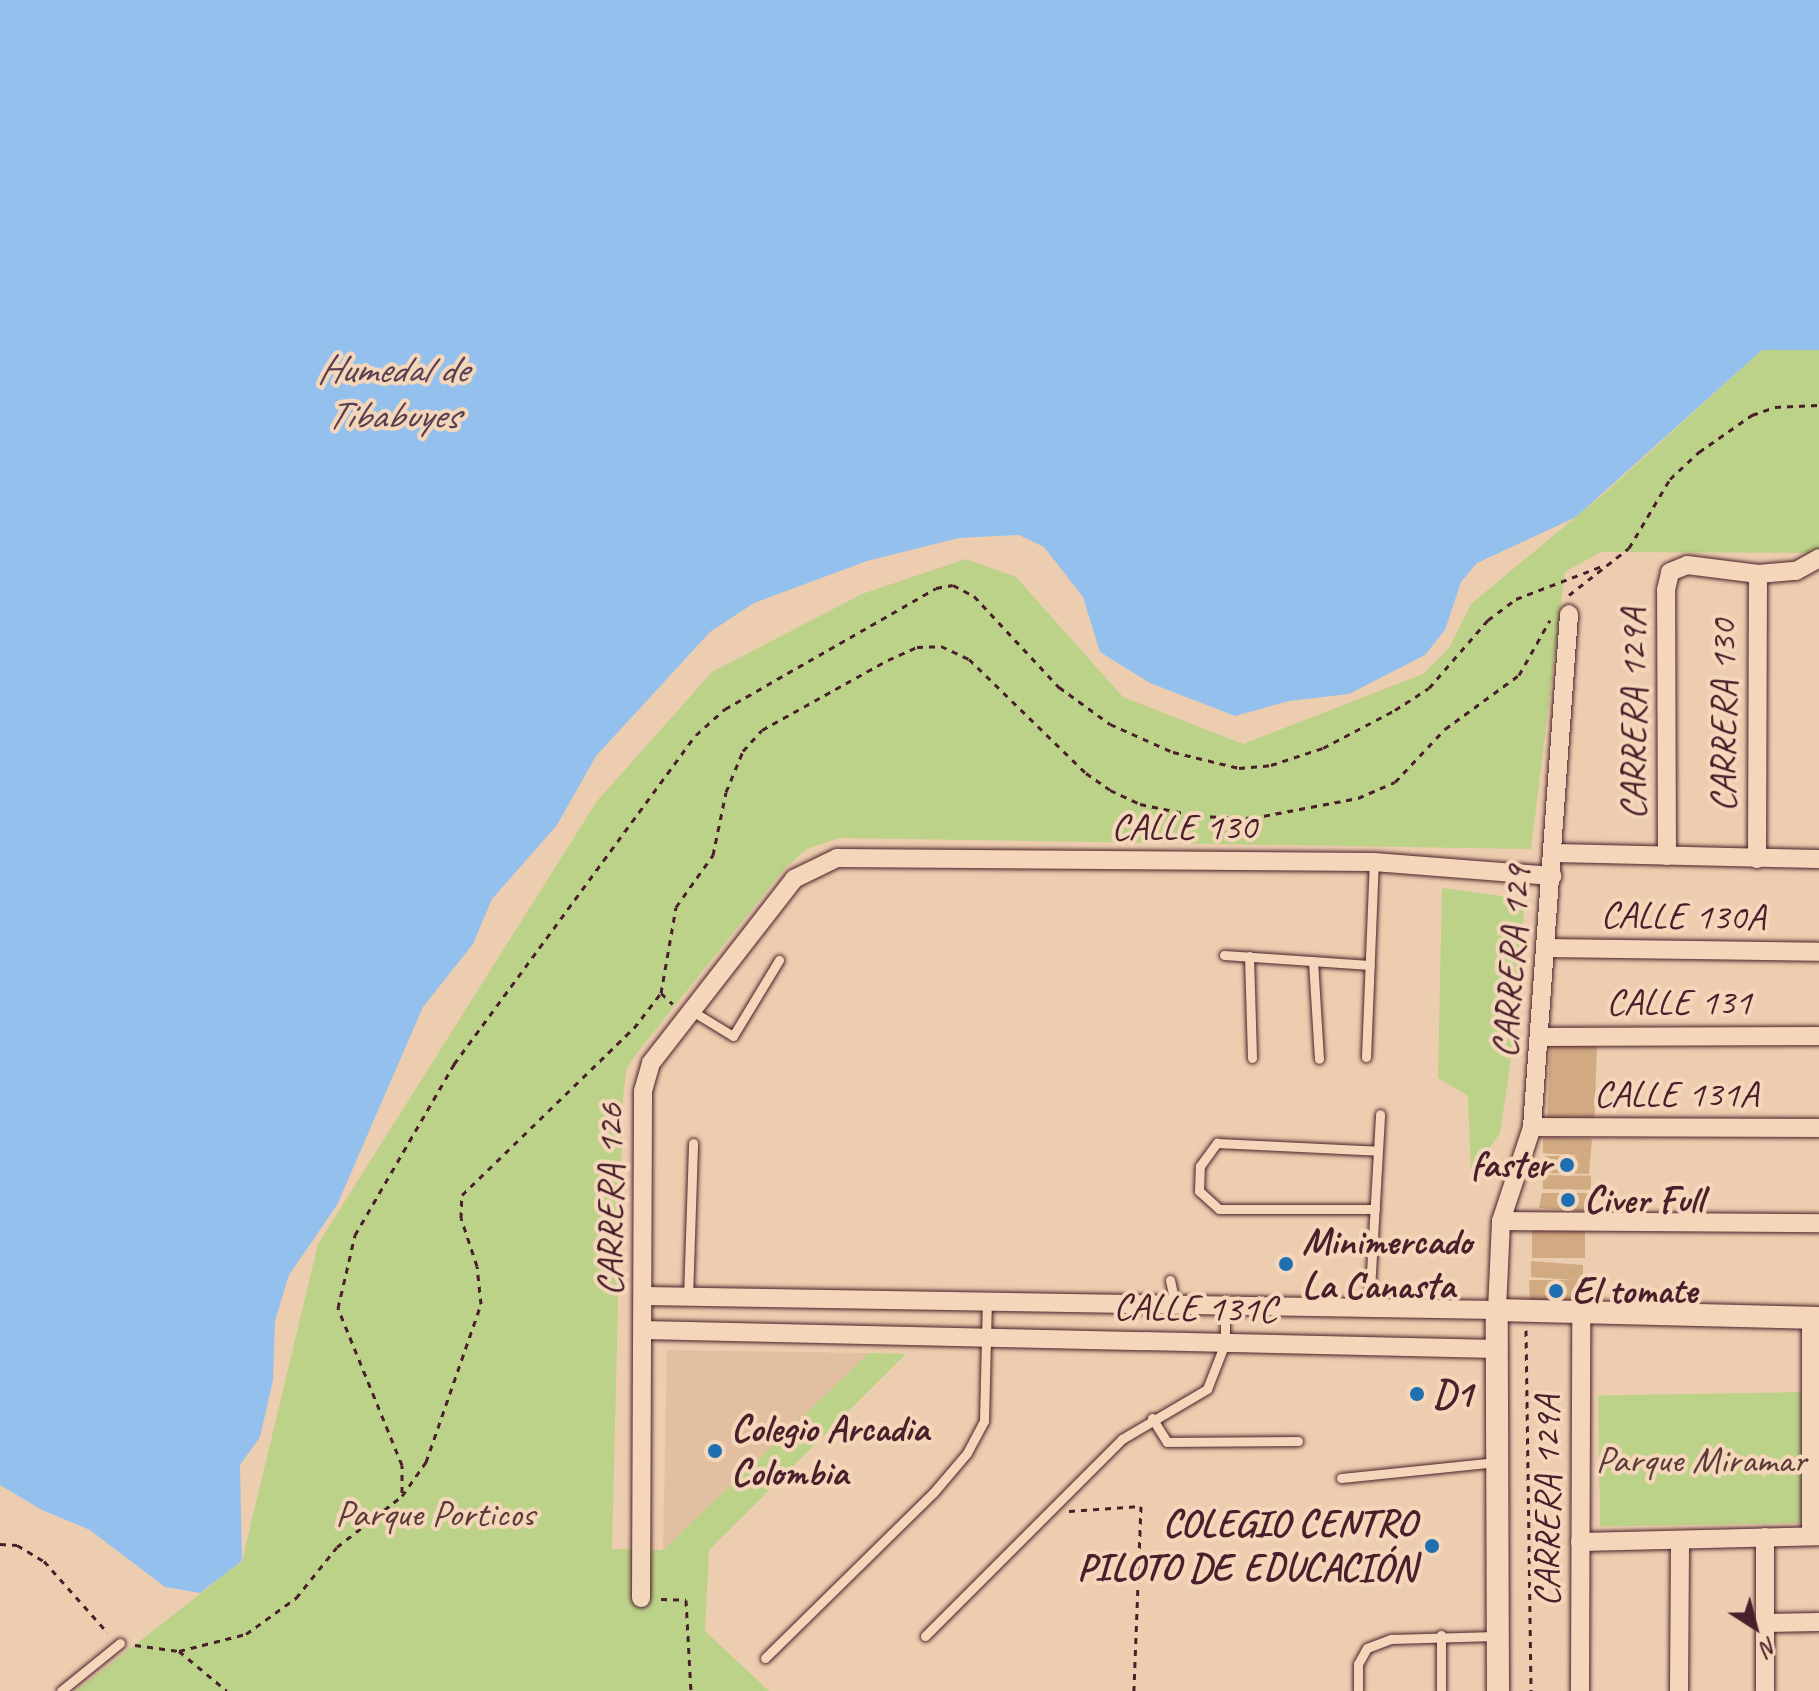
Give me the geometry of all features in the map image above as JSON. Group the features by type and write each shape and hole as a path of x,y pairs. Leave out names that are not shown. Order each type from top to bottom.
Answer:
{"street":[{"path":"1758,574 1796,571 1819,558"},
{"name":"CARRERA 129A","path":"1667,856 1666,590 1670,572 1705,565 1758,574"},
{"name":"CARRERA 130","path":"1757,859 1758,574"},
{"name":"CARRERA 129","path":"1497,1310 1501,1221 1532,1127 1569,614"},
{"path":"1553,853 1819,859"},
{"name":"CALLE 130","path":"816,865 837,858 1374,862 1552,876"},
{"name":"CARRERA 126","path":"641,1598 645,1296 643,1091 651,1063 794,879 816,865"},
{"name":"CALLE 130A","path":"1546,948 1819,952"},
{"name":"CALLE 131","path":"1539,1037 1819,1036"},
{"name":"CALLE 131A","path":"1532,1127 1819,1128"},
{"path":"1501,1221 1819,1223"},
{"name":"CALLE 131C","path":"645,1296 1497,1310"},
{"path":"1498,1691 1497,1310 1815,1318 1815,1536 1580,1542"},
{"name":"CARRERA 129A","path":"1580,1691 1581,1312"},
{"name":"CALLE 131C","path":"643,1330 1497,1349"},
{"path":"1765,1537 1765,1691"},
{"path":"1679,1691 1680,1540"},
{"path":"1765,1623 1819,1622"}],"lane":[{"path":"1366,1057 1374,862"},
{"path":"1224,955 1370,965"},
{"path":"1249,956 1252,1058"},
{"path":"692,1011 733,1036 779,960"},
{"path":"1313,961 1319,1059"},
{"path":"1369,1307 1380,1114"},
{"path":"688,1297 693,1143"},
{"path":"1375,1209 1219,1209 1199,1191 1200,1166 1217,1143 1378,1151"},
{"path":"1170,1280 1175,1304"},
{"path":"765,1658 933,1493 967,1453 984,1421 987,1301"},
{"path":"925,1636 1122,1439 1152,1418 1207,1389 1225,1343 1225,1305"},
{"path":"1152,1418 1167,1442 1298,1441"},
{"path":"1341,1478 1497,1462"},
{"path":"1441,1635 1441,1691"},
{"path":"1358,1691 1358,1664 1367,1648 1391,1639 1441,1635 1498,1636"},
{"path":"61,1691 120,1643"}],"path":[{"path":"1526,1310 1531,1691"},
{"path":"0,1544 17,1545 44,1561 120,1643 179,1651 246,1634 296,1598 337,1547 402,1496"},
{"path":"1049,1512 1141,1506 1134,1691"},
{"path":"641,1598 686,1600 691,1691"},
{"path":"179,1651 227,1691"}],"shaded area":[{"name":"Colegio Arcadia Colombia","path":"667,1350 869,1353 663,1550"}],"green space":[{"name":"Parque Porticos","path":"1762,350 1819,350 1819,553 1601,552 1565,572 1531,849 839,838 807,849 784,869 637,1053 626,1070 623,1098 612,1549 663,1550 869,1353 906,1354 709,1550 705,1631 769,1691 76,1691 242,1561 318,1244 597,801 712,672 862,594 966,559 1016,577 1123,697 1243,744 1423,674 1449,648 1471,604 1606,492"},
{"path":"1442,888 1525,899 1513,1046 1500,1133 1471,1174 1468,1096 1438,1078"},
{"name":"Parque Miramar","path":"1802,1392 1804,1523 1600,1527 1598,1396"}],"water":[{"name":"Humedal de Tibabuyes","path":"0,0 1819,0 1819,350 1762,350 1576,517 1477,563 1461,582 1445,630 1425,655 1349,694 1289,701 1235,716 1150,683 1100,652 1083,597 1044,547 1019,535 959,538 867,561 754,603 710,632 596,756 557,825 492,899 473,944 423,1007 337,1205 289,1275 275,1321 273,1380 260,1437 240,1465 242,1561 200,1593 165,1587 90,1530 42,1510 0,1485"}],"building":[{"path":"1550,1043 1597,1045 1594,1121 1547,1119"},
{"path":"1543,1137 1592,1139 1589,1174 1544,1173 1545,1156 1581,1156 1543,1153"},
{"path":"1543,1175 1591,1176 1591,1190 1543,1189"},
{"name":"Civer Full","path":"1542,1193 1596,1193 1593,1212 1539,1208"},
{"path":"1532,1226 1585,1226 1585,1258 1532,1258"},
{"path":"1531,1261 1583,1265 1583,1300 1530,1300 1529,1280 1574,1280 1531,1277"}],"place":[{"name":"faster","path":"1567,1165"},
{"name":"Civer Full","path":"1568,1200"},
{"name":"Minimercado La Canasta","path":"1286,1264"},
{"name":"El tomate","path":"1556,1291"},
{"name":"D1","path":"1417,1394"},
{"name":"Colegio Arcadia Colombia","path":"715,1451"},
{"name":"COLEGIO CENTRO PILOTO DE EDUCACIÓN","path":"1432,1546"}]}
